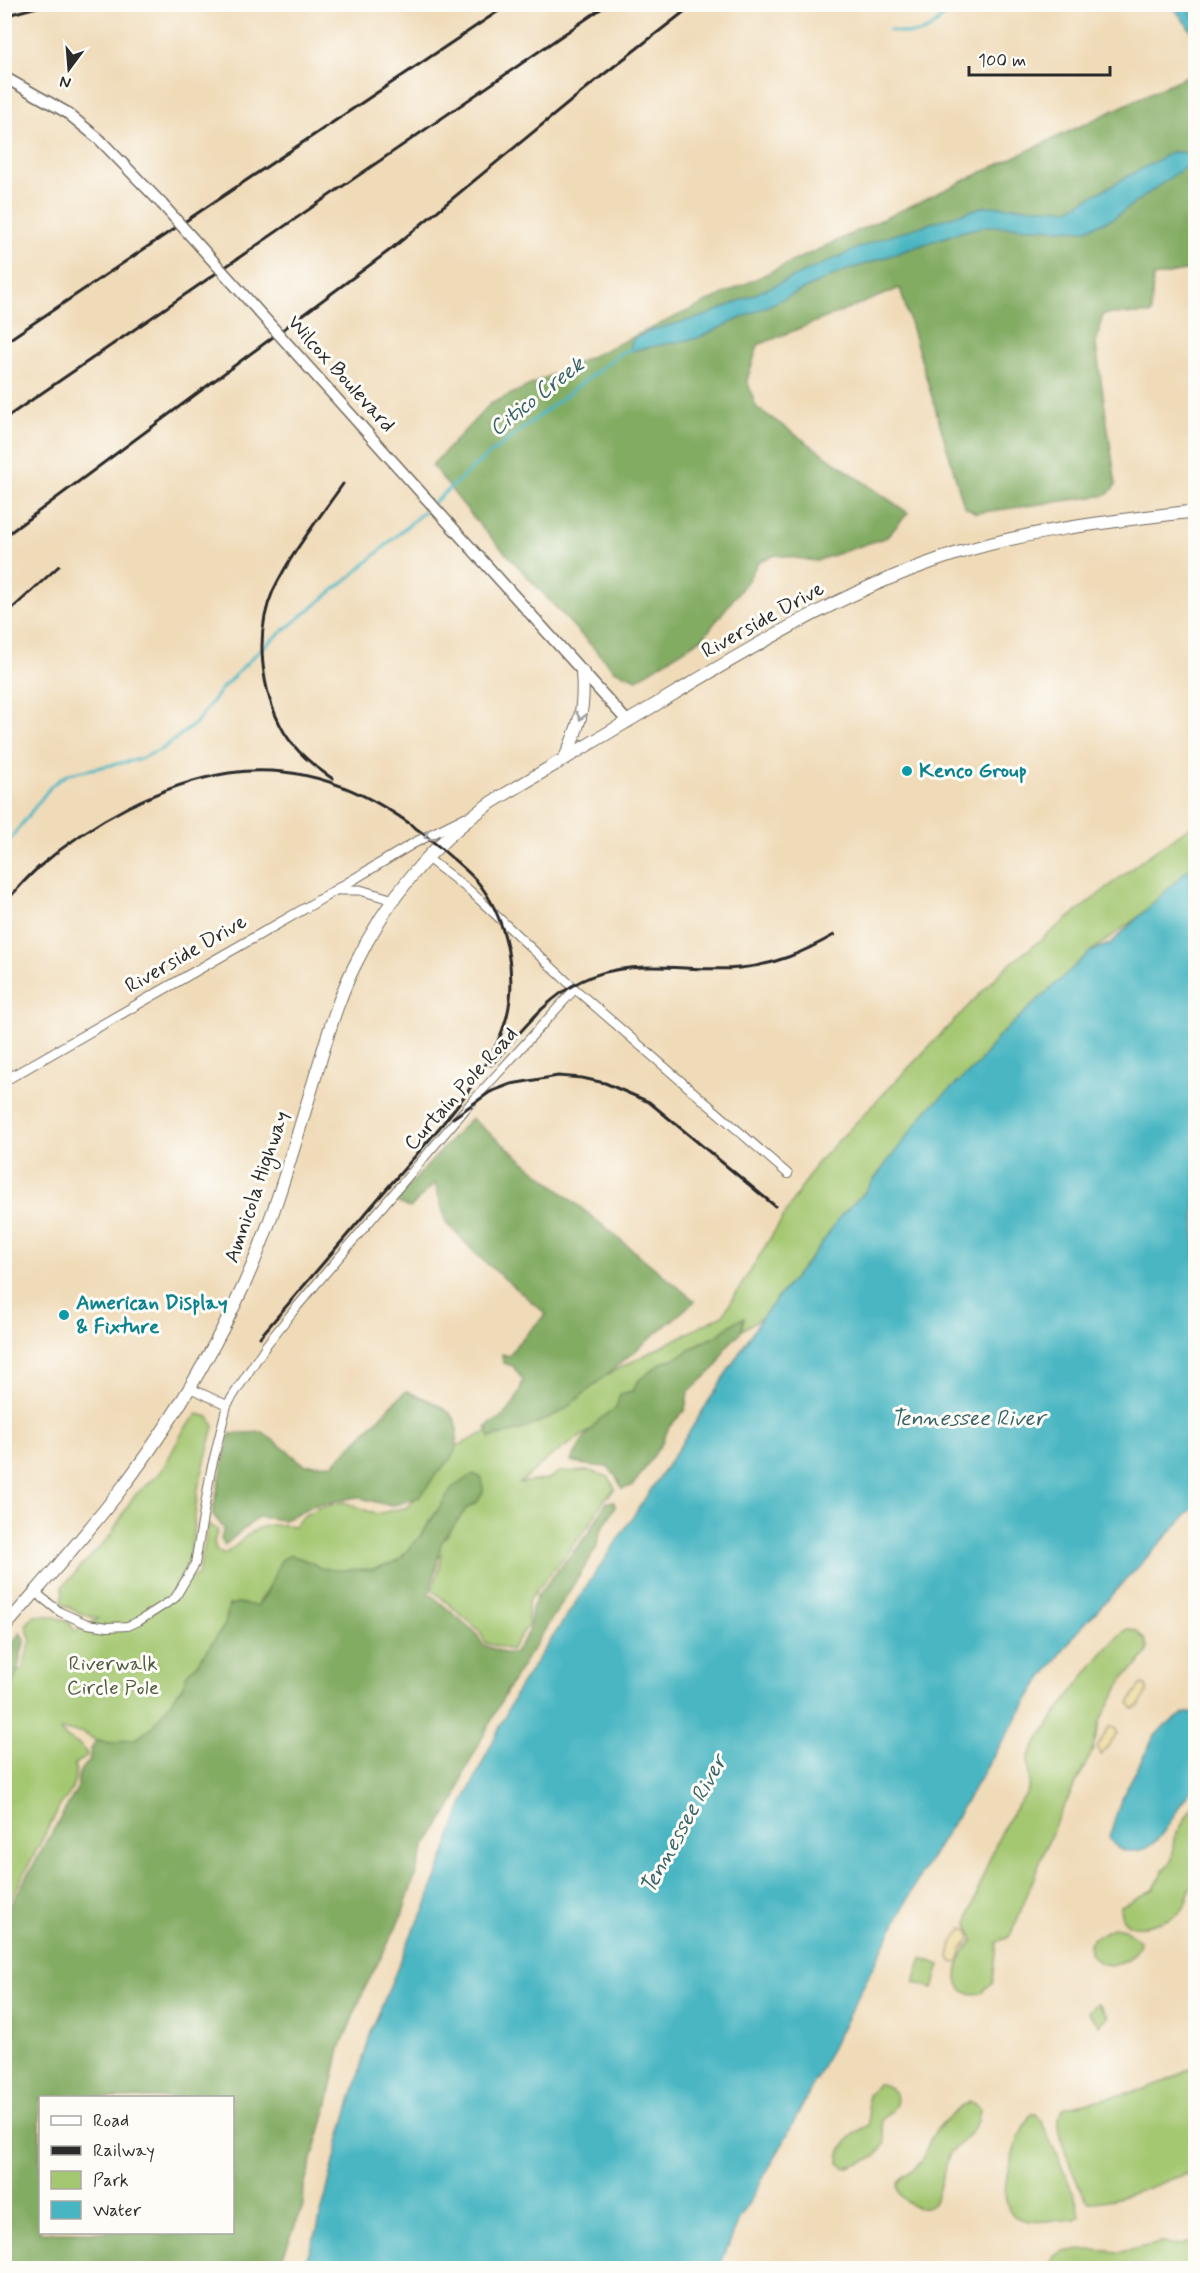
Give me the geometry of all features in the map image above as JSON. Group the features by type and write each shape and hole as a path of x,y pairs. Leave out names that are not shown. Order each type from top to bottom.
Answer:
{"main road":[{"name":"Wilcox Boulevard","path":"4,77 32,91 74,119 99,140 162,204 628,722"},
{"name":"Riverside Drive","path":"406,884 451,833 480,810 807,616 865,588 916,568 988,545 1054,530 1121,519 1196,512"},
{"path":"565,759 581,718 584,696 582,671"},
{"name":"Amnicola Highway","path":"4,1628 115,1497 190,1388 237,1301 259,1250 279,1197 328,1036 347,983 372,933 406,884"}],"street":[{"name":"Riverside Drive","path":"4,1081 414,843 480,810"},
{"path":"427,858 469,890 575,989 788,1174"},
{"path":"334,891 360,890 394,900"},
{"name":"Curtain Pole Road","path":"35,1592 60,1612 87,1624 108,1627 128,1626 175,1598 195,1564 211,1470 227,1405 267,1344 469,1105 575,989"},
{"path":"190,1388 227,1405"}],"green space":[{"path":"1195,72 1195,269 1153,277 1151,314 1103,314 1096,345 1116,485 1107,495 976,513 964,506 900,288 758,345 747,380 756,407 908,513 887,537 816,561 776,555 758,562 748,580 703,638 637,679 614,670 476,521 432,465 490,404"},
{"name":"Riverwalk Circle Pole","path":"1195,823 1195,876 1090,952 863,1194 762,1317 551,1456 520,1483 548,1479 559,1472 590,1471 609,1477 615,1489 604,1500 587,1528 528,1601 528,1625 511,1650 486,1643 478,1629 432,1590 442,1554 403,1589 273,1581 257,1606 194,1667 169,1707 151,1728 138,1738 110,1743 97,1741 82,1732 60,1730 81,1746 87,1754 75,1764 75,1781 69,1795 61,1804 5,1910 5,1681 22,1669 31,1641 26,1625 34,1616 48,1616 70,1623 75,1632 98,1619 77,1612 62,1603 63,1586 111,1535 133,1497 161,1472 185,1428 198,1414 209,1417 214,1426 198,1488 191,1550 184,1571 176,1584 198,1575 209,1524 218,1530 214,1541 216,1550 223,1554 257,1529 274,1524 294,1526 305,1515 318,1508 344,1502 376,1514 408,1507 457,1446 606,1375 723,1315 816,1164 1005,968 1141,861"},
{"path":"471,1118 695,1301 563,1411 524,1429 490,1438 486,1427 500,1418 514,1403 523,1380 513,1366 503,1363 502,1354 509,1356 517,1344 546,1314 477,1255 446,1222 435,1183 410,1208 395,1201"},
{"path":"744,1318 741,1332 725,1348 718,1365 688,1393 685,1410 669,1427 662,1443 632,1486 622,1489 616,1476 607,1467 571,1461 584,1438 600,1419 616,1408 620,1394 632,1391 639,1380 663,1362 675,1359"},
{"path":"406,1391 442,1407 453,1417 457,1425 457,1446 450,1460 436,1474 420,1497 391,1506 357,1497 312,1506 284,1520 258,1517 225,1545 221,1539 224,1528 212,1514 230,1434 263,1432 305,1465 333,1464"},
{"path":"473,1474 482,1478 483,1493 477,1502 466,1509 441,1543 429,1593 476,1633 483,1645 504,1653 515,1653 529,1632 532,1609 537,1596 587,1535 607,1502 614,1501 615,1507 600,1532 596,1549 510,1685 464,1773 456,1799 425,1846 401,1918 365,1988 340,2049 327,2108 304,2187 303,2206 278,2268 6,2268 5,2170 13,2148 4,2140 5,1915 78,1787 79,1773 89,1762 91,1749 97,1741 110,1743 138,1738 151,1728 183,1686 186,1675 197,1664 225,1625 229,1605 238,1603 257,1606 265,1596 281,1560 291,1555 320,1568 373,1569 398,1561 422,1534 452,1488"},
{"path":"1129,1629 1135,1630 1145,1640 1147,1653 1125,1676 1101,1719 1092,1752 1056,1822 1015,1925 1009,1937 997,1942 993,1982 981,1993 964,1992 960,1987 957,1974 961,1959 973,1940 968,1924 970,1915 997,1841 1029,1788 1029,1757 1045,1729 1076,1687 1108,1648"},
{"path":"20,1633 25,1640 16,1677 5,1695 5,1652"},
{"path":"1195,1802 1195,1882 1190,1889 1184,1908 1170,1918 1155,1924 1139,1926 1127,1923 1121,1915 1121,1906 1154,1889 1162,1872 1172,1861 1174,1838"},
{"path":"1114,1927 1124,1929 1140,1941 1137,1949 1126,1961 1110,1965 1095,1959 1090,1952 1089,1943 1093,1938"},
{"path":"922,1958 940,1965 933,1988 914,1982"},
{"path":"1097,2003 1109,2017 1099,2025 1088,2012"},
{"path":"1195,2065 1195,2171 1130,2194 1089,2202 1070,2166 1060,2133 1060,2114 1064,2108 1145,2089 1171,2079"},
{"path":"877,2084 892,2089 897,2100 894,2108 882,2120 885,2144 875,2157 846,2168 839,2163 841,2150 853,2135 869,2125 868,2095"},
{"path":"970,2102 980,2109 978,2121 971,2132 949,2155 935,2202 926,2208 912,2205 899,2193 898,2182 921,2162 930,2140 942,2124 953,2113"},
{"path":"1031,2114 1036,2114 1041,2120 1075,2197 1080,2216 1075,2219 1028,2221 1016,2217 1009,2209 1006,2182 1009,2166 1020,2135"},
{"path":"1195,2241 1195,2268 1050,2268 1054,2256 1064,2251 1120,2252 1162,2243 1181,2245"}],"sand":[{"path":"1141,1684 1146,1685 1147,1692 1139,1706 1133,1709 1129,1703"},
{"path":"1109,1727 1115,1728 1118,1734 1101,1754 1097,1748"},
{"path":"963,1928 969,1931 970,1940 962,1949 960,1960 956,1963 952,1962 949,1957 952,1943"}],"water":[{"path":"1172,5 1186,5 1195,19 1195,36"},
{"path":"1172,152 1195,153 1195,168 1184,168 1112,219 1084,230 986,226 957,233 839,273 698,338 629,351 633,339 652,330 705,316 877,240 985,206 1069,209"},
{"name":"Tennessee River","path":"1195,863 1195,1506 1076,1633 1036,1687 918,1879 782,2145 739,2220 719,2268 303,2268 317,2230 340,2138 371,2032 414,1928 424,1912 463,1803 518,1689 686,1437 762,1317 818,1249 841,1215 863,1194 927,1110 977,1065 999,1036 1090,952 1111,943"},
{"path":"1185,1713 1195,1713 1195,1786 1187,1794 1167,1828 1150,1846 1140,1850 1121,1849 1109,1837 1122,1797 1154,1737 1165,1725"}],"waterway":[{"path":"890,30 920,33 933,26 954,4"},
{"path":"1187,4 1196,18"},
{"name":"Citico Creek","path":"4,847 52,785 68,774 140,759 162,749 195,724 223,687 262,648 355,573 477,464 621,353 631,349"}],"railway":[{"path":"4,16 48,4"},
{"path":"4,343 509,4"},
{"path":"4,419 608,4"},
{"path":"4,537 390,250 594,82 694,4"},
{"path":"333,779 306,758 284,732 276,716 265,681 262,644 267,608 280,577 343,484"},
{"path":"4,616 59,566"},
{"path":"4,903 34,871 59,850 128,807 203,778 259,771 317,778 371,800 421,832 475,878 483,889 504,933 511,984 507,1016 488,1061 440,1128 260,1337"},
{"path":"491,1065 533,1018 555,998 581,981 600,973 639,967 720,969 753,966 789,957 834,935"},
{"path":"453,1118 490,1092 511,1084 558,1076 605,1083 649,1102 775,1206"}],"place":[{"name":"Kenco Group","path":"907,771"},
{"name":"American Display & Fixture","path":"64,1315"}]}
